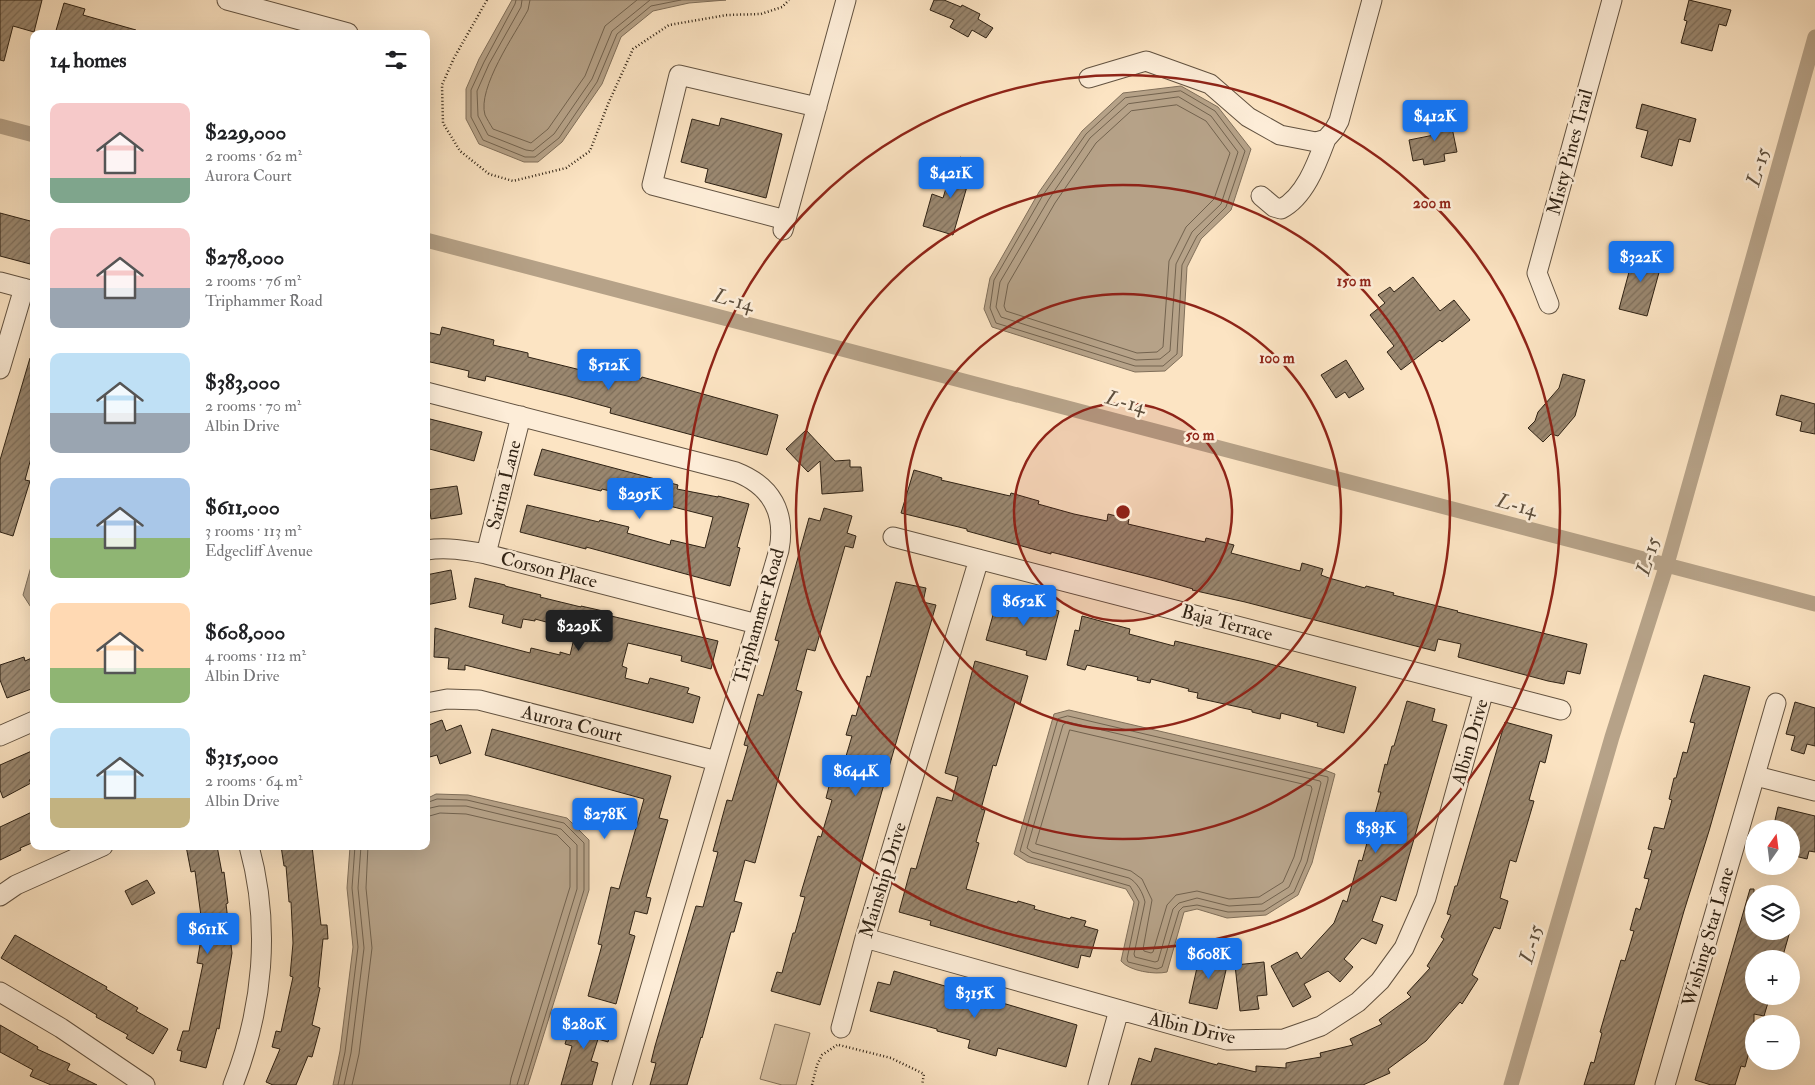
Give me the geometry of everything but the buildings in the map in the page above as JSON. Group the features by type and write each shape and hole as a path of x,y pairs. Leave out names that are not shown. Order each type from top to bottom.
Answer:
{"street":[{"path":"227,0 337,30"},
{"path":"817,107 679,76 652,185 785,226 846,0"},
{"path":"1261,196 1274,207 1281,209 1287,206 1310,177 1326,139 1339,121 1372,0"},
{"name":"Misty Pines Trail","path":"1549,304 1537,274 1612,0"},
{"path":"1089,78 1146,61 1210,84 1248,117 1280,135 1316,142 1326,139"},
{"path":"0,282 29,289 0,369"},
{"name":"Triphammer Road","path":"430,393 736,472 751,478 764,489 771,497 780,517 781,539 622,1085"},
{"name":"Sarina Lane","path":"486,554 521,416"},
{"name":"Baja Terrace","path":"893,536 1561,710"},
{"name":"Corson Place","path":"430,549 460,549 486,554 757,624"},
{"name":"Mainship Drive","path":"837,1037 979,559"},
{"name":"Albin Drive","path":"866,938 1227,1040 1284,1039 1321,1026 1358,1002 1380,981 1404,948 1426,898 1484,690"},
{"name":"Aurora Court","path":"430,703 447,699 479,700 717,761"},
{"name":"Wishing Star Lane","path":"1665,1085 1776,703"},
{"path":"0,736 30,723"},
{"path":"1756,776 1815,791"},
{"path":"0,896 16,885 94,850"},
{"path":"233,1085 250,1032 261,967 262,926 258,887 250,850"},
{"path":"0,992 61,1028 146,1085"},
{"path":"1098,1085 1119,1010"}],"path":[{"path":"487,0 454,58 442,85 443,123 460,152 489,174 513,181 566,168 590,151 608,104 633,49 669,25 727,15 761,14 782,7 789,0"},
{"path":"812,1085 816,1065 822,1054 837,1037 891,1058 924,1074 922,1085"}],"shaded area":[{"path":"775,1024 810,1033 796,1085 782,1085 760,1079"}],"water":[{"path":"512,0 726,0 689,3 653,11 621,37 602,84 562,142 538,162 524,162 479,144 466,119 466,89 479,59"},
{"path":"1181,86 1218,107 1251,149 1231,210 1201,239 1187,267 1182,356 1165,371 1135,372 992,327 984,309 990,278 1039,192 1082,131 1123,93"},
{"path":"30,570 30,606 23,595"},
{"path":"1069,710 1322,769 1335,774 1312,863 1298,895 1266,915 1227,918 1197,909 1184,912 1167,972 1143,971 1130,967 1121,961 1134,902 1126,889 1027,862 1014,854 1054,714"},
{"path":"436,794 468,795 567,818 589,840 589,890 528,1085 333,1085 340,1051 353,947 347,888 350,850 430,850 430,797"}],"waterway":[{"name":"L-14","path":"1511,1085 1612,737 1667,564 1815,37"},
{"name":"L-14","path":"0,126 30,134"},
{"name":"L-14","path":"430,241 1815,604"}],"water label":[{"name":"L-15","path":"1758,167"},
{"name":"L-15","path":"1648,556"},
{"name":"L-15","path":"1531,944"}]}
